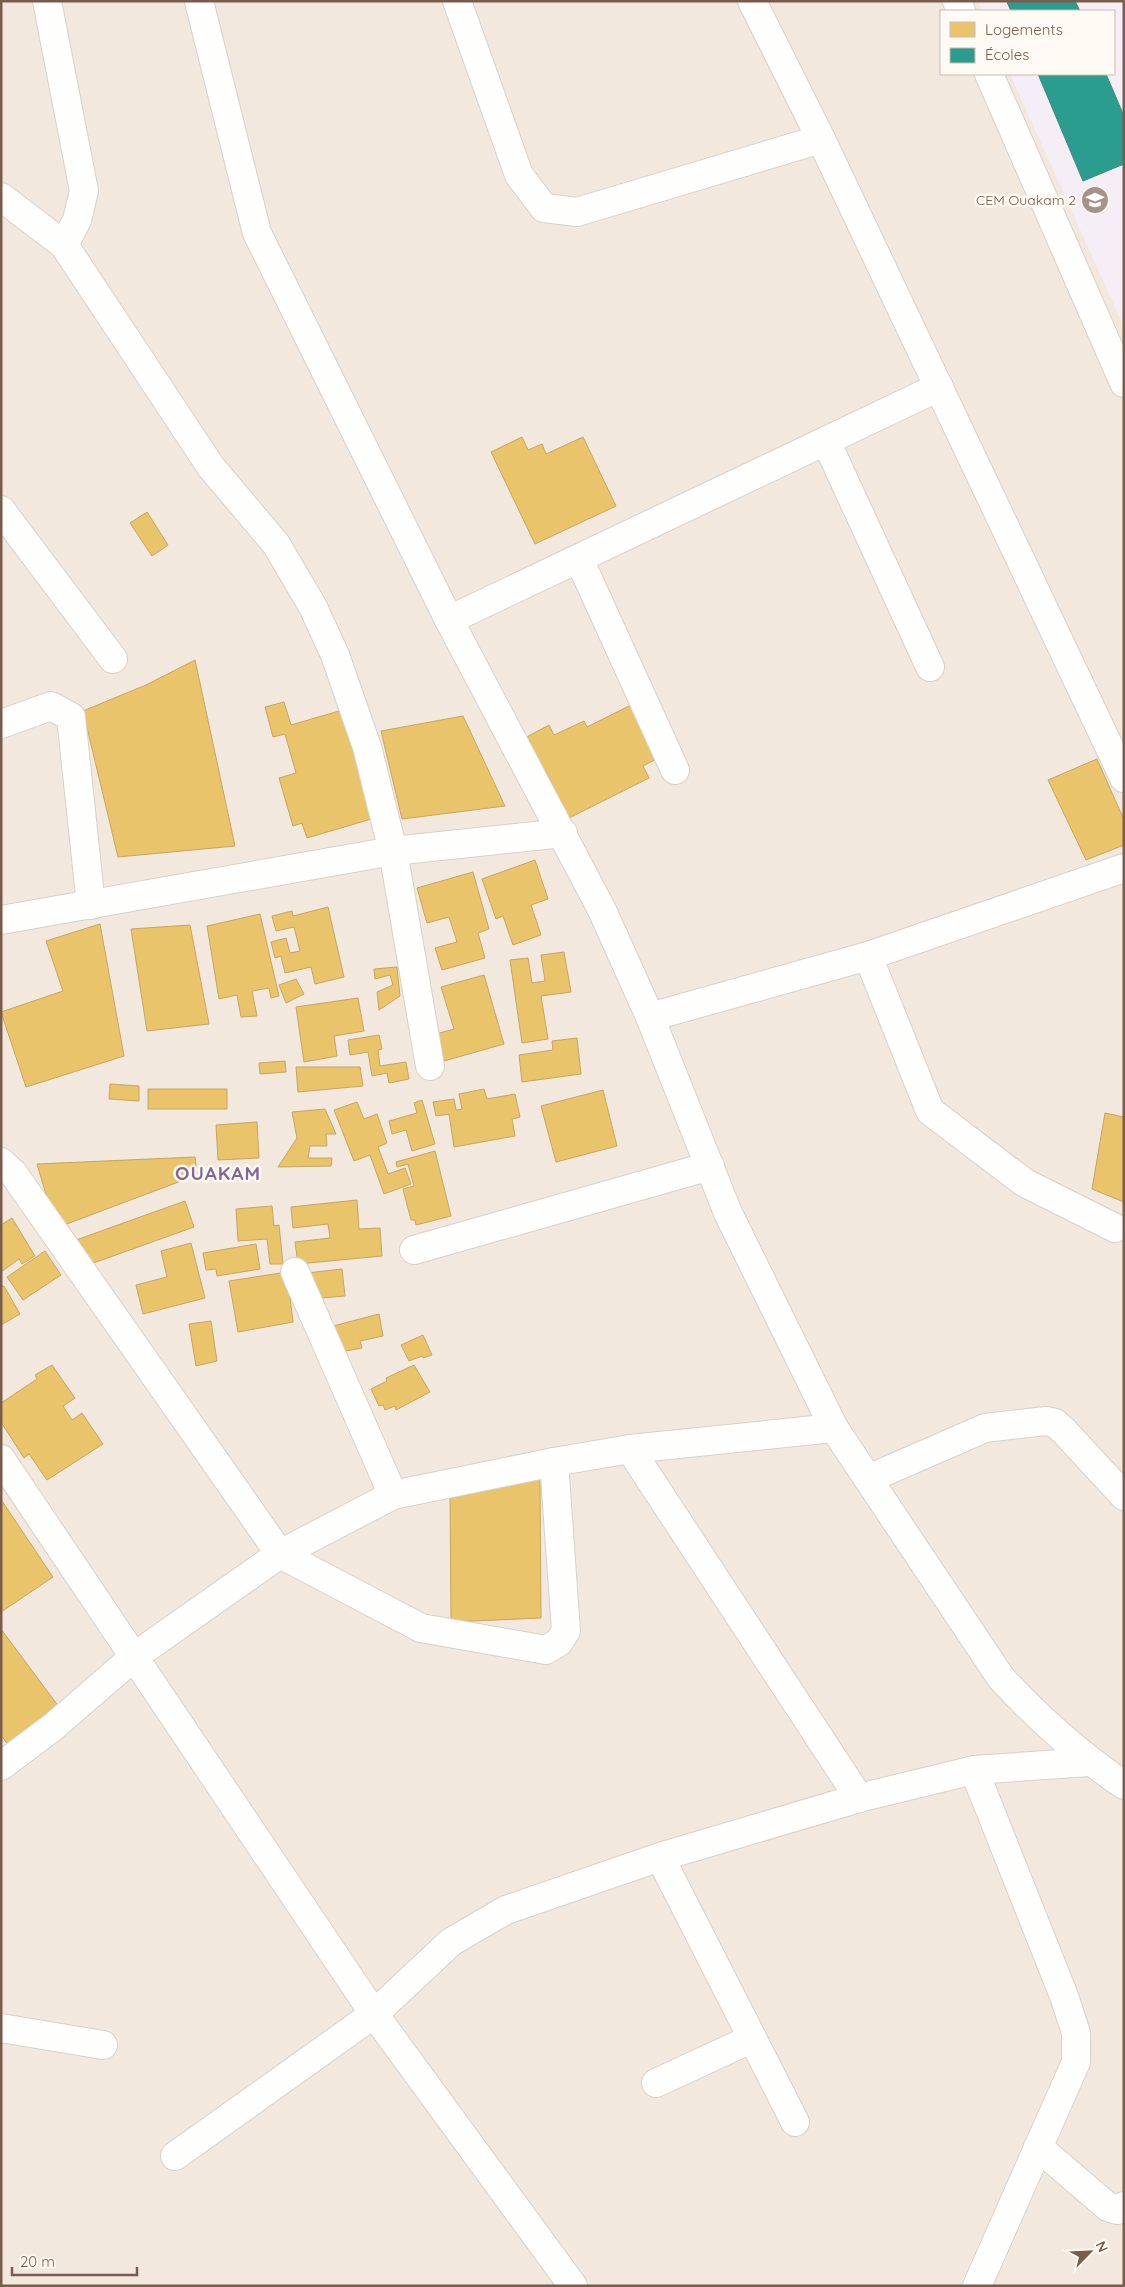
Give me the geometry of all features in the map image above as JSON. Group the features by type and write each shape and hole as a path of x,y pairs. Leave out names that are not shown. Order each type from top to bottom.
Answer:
{"street":[{"path":"47,1 84,191 77,220 64,245"},
{"path":"199,1 257,233 449,620 602,910 650,1016 728,1213 834,1428 1001,1678 1030,1710 1089,1762 1124,1785"},
{"path":"457,1 519,175 544,208 577,212 820,138"},
{"path":"752,1 820,138 1124,778"},
{"path":"989,75 1124,383"},
{"path":"1,198 64,245 211,468 276,544 301,583 335,655 364,738 393,851 430,1066"},
{"path":"449,620 938,387"},
{"path":"826,441 930,667"},
{"path":"1,510 113,659"},
{"path":"579,559 675,770"},
{"path":"1,724 51,706 70,717 92,905"},
{"path":"1,920 393,851 563,833"},
{"path":"650,1016 868,956 1124,868"},
{"path":"868,956 930,1111 1025,1183 1115,1228"},
{"path":"1,1162 13,1173 280,1554 421,1628 546,1650 559,1642 566,1631 554,1462"},
{"path":"414,1250 710,1166"},
{"path":"295,1272 393,1495"},
{"path":"868,1479 984,1428 1046,1421 1055,1423 1064,1431 1124,1496"},
{"path":"1,1766 53,1727 135,1656 280,1554 393,1495 554,1462 630,1449 834,1428"},
{"path":"630,1449 858,1798"},
{"path":"1,1459 374,2014 573,2286"},
{"path":"175,2156 374,2014 451,1942 506,1910 660,1857 858,1798 974,1770 1089,1762"},
{"path":"974,1770 1060,1987 1076,2033 1076,2062 977,2286"},
{"path":"660,1857 795,2122"},
{"path":"1,2028 103,2045"},
{"path":"656,2083 752,2039"},
{"path":"1038,2147 1108,2207 1118,2210 1124,2206"}],"shaded area":[{"path":"1,1 1124,1 1124,2286 1,2286"},
{"name":"CEM Ouakam 2","path":"978,1 1124,1 1124,327 1010,75 1115,75 1115,10 982,10"}],"building: Logements":[{"path":"522,437 528,450 542,444 546,454 583,437 616,506 535,544 491,452"},
{"path":"147,512 168,545 152,556 130,523"},
{"path":"195,660 235,846 118,857 83,711 146,685"},
{"path":"284,702 291,725 346,709 378,817 307,838 302,823 293,826 279,778 296,773 285,734 273,737 265,707"},
{"path":"633,704 660,757 643,766 649,778 569,818 545,770 539,774 521,740 549,725 554,735 584,721 587,727"},
{"path":"463,716 505,806 402,819 381,731"},
{"path":"1097,759 1124,820 1124,845 1086,860 1048,780"},
{"path":"535,860 548,899 531,905 541,935 513,945 503,916 496,919 482,879"},
{"path":"473,872 489,929 478,933 485,958 442,970 435,948 457,942 449,917 427,923 417,888"},
{"path":"328,907 344,977 315,984 311,967 285,973 281,956 275,958 271,942 286,938 290,953 300,951 294,927 276,931 272,916 292,911 293,916"},
{"path":"260,914 279,996 271,998 269,988 252,991 257,1016 241,1017 237,995 219,999 207,926"},
{"path":"100,924 124,1056 26,1087 1,1012 63,991 46,941"},
{"path":"190,925 209,1024 147,1031 131,929"},
{"path":"564,952 571,992 541,996 548,1039 522,1043 510,960 528,958 532,983 545,981 541,955"},
{"path":"397,967 400,996 379,1010 377,992 393,985 390,975 375,979 374,969"},
{"path":"484,975 504,1044 437,1063 429,1036 454,1029 441,987"},
{"path":"296,979 304,994 286,1003 279,985"},
{"path":"358,998 364,1031 334,1036 337,1056 304,1062 296,1007"},
{"path":"379,1035 382,1049 378,1050 380,1066 406,1062 409,1079 389,1083 387,1073 372,1076 368,1052 350,1055 348,1040"},
{"path":"577,1038 581,1074 522,1082 519,1055 553,1050 552,1041"},
{"path":"285,1061 286,1072 260,1074 259,1063"},
{"path":"296,1067 360,1067 363,1086 298,1092"},
{"path":"110,1084 139,1086 139,1101 109,1099"},
{"path":"148,1089 227,1089 227,1109 148,1109"},
{"path":"484,1089 487,1099 515,1094 520,1117 512,1119 515,1136 454,1147 449,1114 436,1116 433,1102 454,1099 456,1110 462,1109 459,1094"},
{"path":"603,1090 617,1146 556,1162 541,1106"},
{"path":"422,1100 435,1144 412,1151 406,1130 392,1134 389,1121 417,1113 414,1103"},
{"path":"357,1102 364,1119 377,1114 387,1143 378,1147 388,1174 405,1168 411,1184 384,1194 370,1155 354,1161 334,1110"},
{"path":"325,1109 336,1134 326,1134 327,1146 310,1146 308,1158 332,1158 331,1166 278,1167 297,1138 292,1112"},
{"path":"1105,1113 1124,1117 1124,1202 1092,1189"},
{"path":"257,1122 259,1158 218,1160 216,1125"},
{"path":"435,1151 451,1216 416,1225 415,1220 411,1220 403,1189 414,1186 408,1164 397,1167 396,1162"},
{"path":"195,1157 197,1175 56,1228 37,1164"},
{"path":"357,1200 359,1229 380,1228 382,1256 298,1264 295,1242 330,1238 328,1224 293,1228 291,1207"},
{"path":"185,1201 194,1227 85,1266 76,1240"},
{"path":"272,1206 274,1226 279,1225 283,1264 270,1264 267,1239 238,1241 236,1209"},
{"path":"12,1218 35,1256 22,1264 19,1259 1,1272 1,1225"},
{"path":"191,1243 205,1298 143,1314 136,1285 167,1277 161,1251"},
{"path":"256,1244 260,1269 217,1276 216,1269 206,1270 203,1253"},
{"path":"45,1251 61,1275 23,1300 7,1277"},
{"path":"342,1269 345,1296 310,1299 307,1273"},
{"path":"287,1272 293,1322 238,1332 229,1281"},
{"path":"4,1286 20,1314 1,1325 1,1287"},
{"path":"379,1314 383,1336 360,1341 362,1348 340,1352 333,1326"},
{"path":"211,1321 217,1361 196,1366 189,1324"},
{"path":"423,1335 432,1355 423,1358 422,1356 409,1361 401,1345"},
{"path":"52,1365 75,1398 63,1406 72,1420 82,1413 103,1444 47,1480 29,1454 24,1458 1,1422 1,1403 37,1379 35,1375"},
{"path":"414,1365 430,1392 396,1410 395,1406 385,1410 383,1405 379,1406 371,1389 387,1381 386,1378"},
{"path":"540,1478 541,1618 451,1622 450,1492"},
{"path":"1,1501 53,1577 1,1612"},
{"path":"1,1629 59,1707 9,1746 1,1735"}],"building: Écoles":[{"path":"1075,1 1080,10 1011,10 1007,2"},
{"path":"1038,75 1106,75 1124,116 1124,164 1083,181"}],"place":[{"name":"CEM Ouakam 2","path":"1095,200"}],"district":[{"name":"OUAKAM","path":"218,1173"}]}
